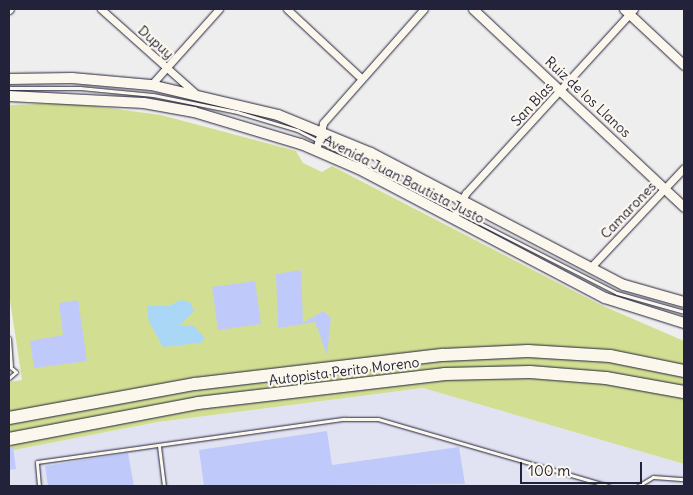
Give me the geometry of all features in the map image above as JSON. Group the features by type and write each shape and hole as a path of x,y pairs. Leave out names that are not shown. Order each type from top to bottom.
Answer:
{"highway":[{"name":"Autopista Perito Moreno","path":"9,418 195,384 443,355 528,351 601,356 684,370"},
{"name":"Autopista Perito Moreno","path":"9,439 198,403 445,374 530,372 606,378 684,392"}],"main road":[{"name":"Avenida Juan Bautista Justo","path":"9,79 72,78 151,85 195,93 318,140 458,210 645,294 684,302"},
{"name":"Avenida Juan Bautista Justo","path":"9,96 74,96 169,107 318,140 458,210 605,298 671,321 684,323"}],"street":[{"name":"Dupuy","path":"101,9 195,93"},
{"path":"151,85 220,9"},
{"path":"287,9 360,78"},
{"path":"318,140 360,78 424,9"},
{"name":"Ruiz de los Llanos","path":"473,9 562,90 684,207"},
{"path":"629,10 684,65"},
{"name":"San Blas","path":"458,210 629,10"},
{"name":"Camarones","path":"590,268 684,168"},
{"path":"671,321 684,328"}],"lane":[{"path":"9,88 80,88 153,95 237,112 318,140"},
{"path":"458,210 628,298 684,312"},
{"path":"9,338 10,366 16,372 9,378"},
{"path":"38,486 38,462 344,419 378,419 608,486"},
{"path":"159,446 164,486"},
{"path":"638,486 653,477 684,479"}],"shaded area":[{"path":"423,388 684,464 684,486 9,486 9,451 158,422"}],"green space":[{"path":"71,103 161,115 296,151 303,163 322,172 332,166 601,305 684,341 684,464 423,388 158,422 9,451 9,382 22,380 9,294 9,105"}],"water":[{"path":"181,300 190,302 194,311 179,326 193,325 205,338 200,343 163,347 149,322 147,306 168,306"}],"building":[{"path":"301,270 303,323 323,311 331,318 327,355 315,322 278,328 276,274"},
{"path":"255,281 261,324 218,330 212,287"},
{"path":"78,300 87,361 34,368 30,341 63,335 59,303"},
{"path":"327,431 332,465 459,447 465,484 204,486 199,450"},
{"path":"9,447 13,447 16,469 9,470"},
{"path":"128,453 134,486 48,486 45,466"}]}
